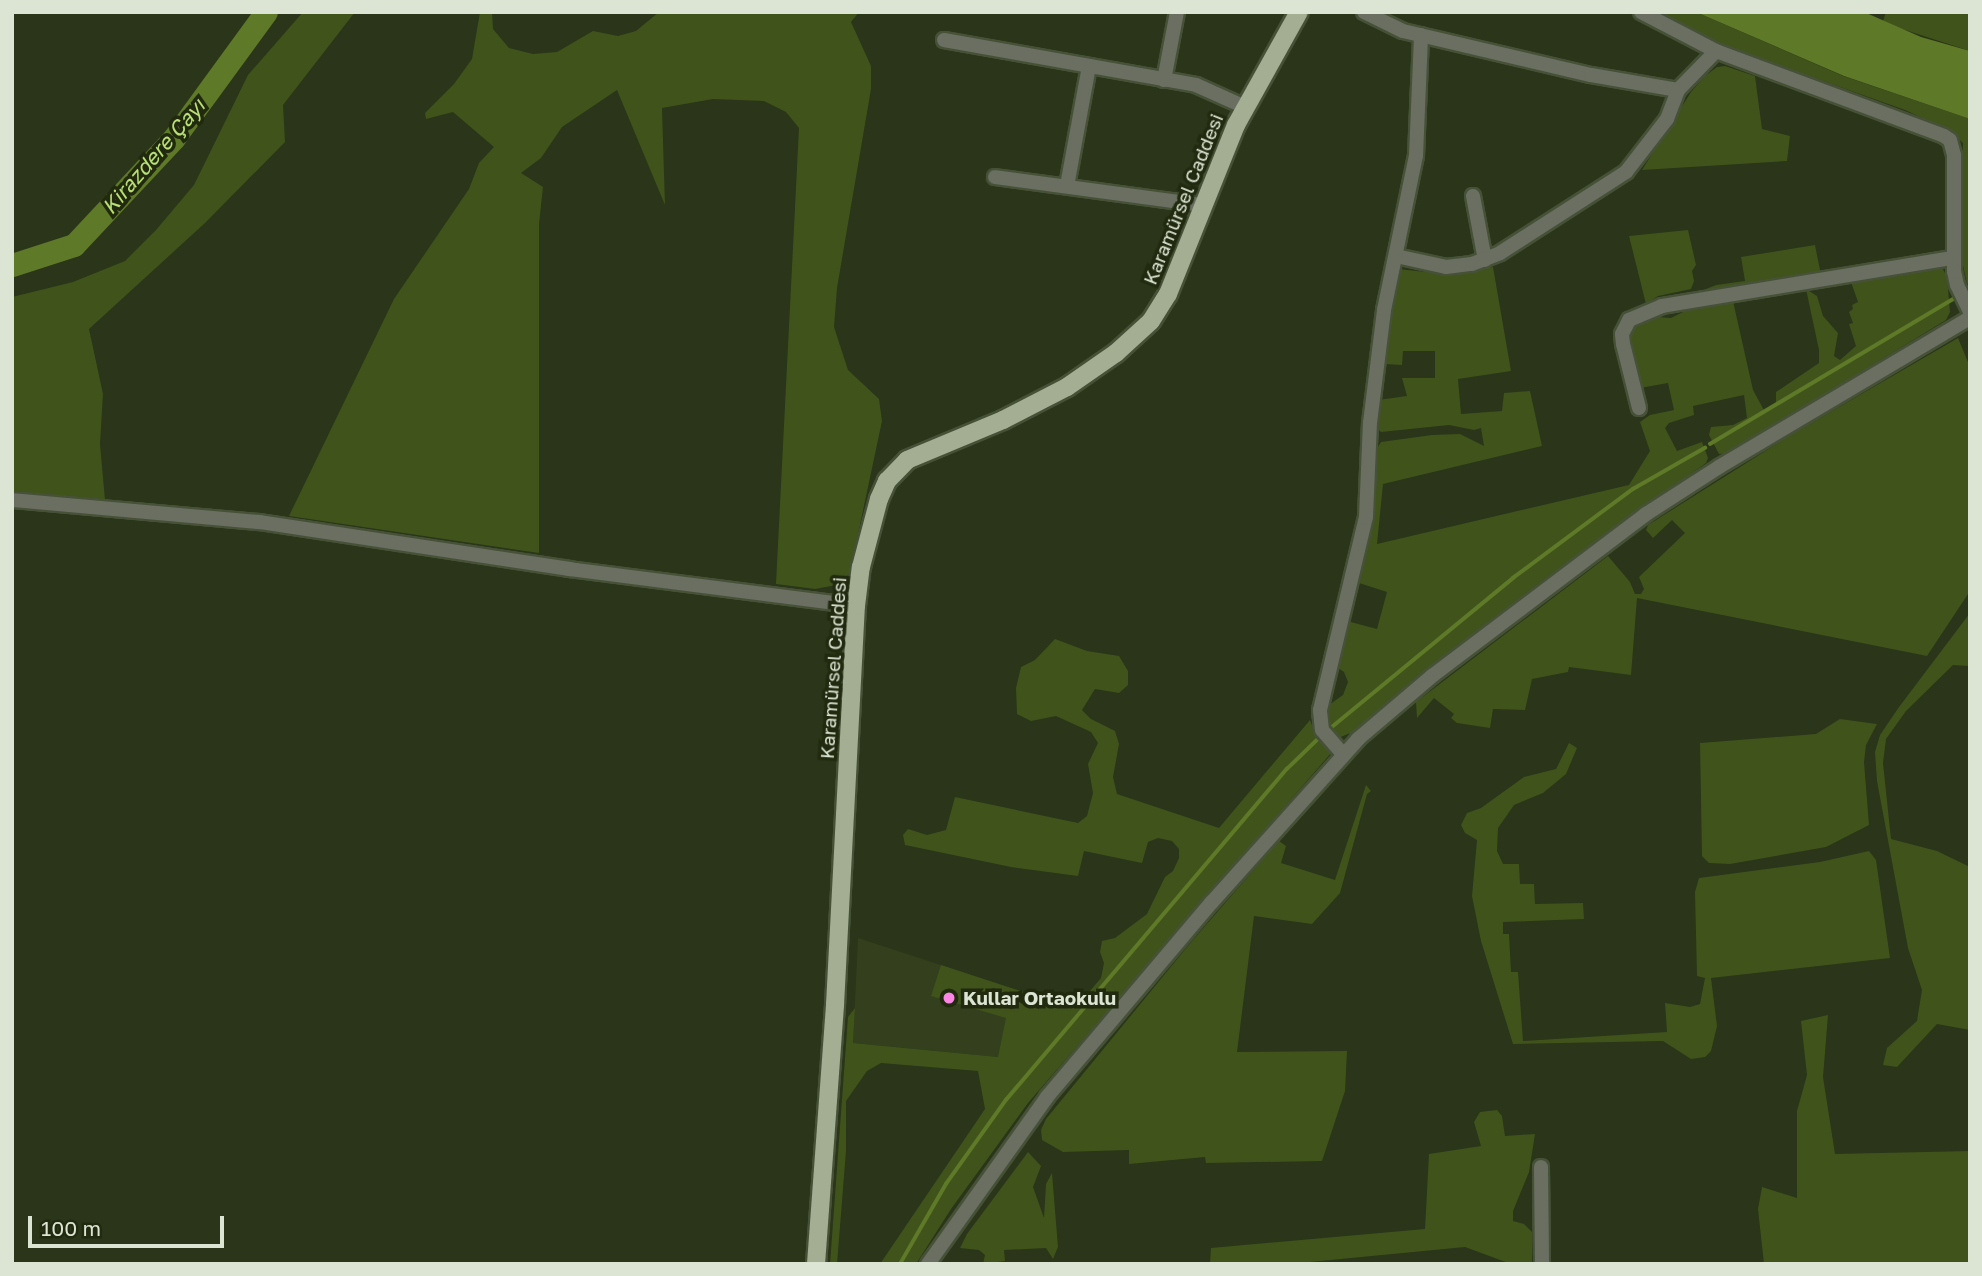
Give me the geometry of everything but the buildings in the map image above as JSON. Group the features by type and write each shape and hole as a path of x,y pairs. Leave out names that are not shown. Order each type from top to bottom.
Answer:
{"main road":[{"name":"Karamürsel Caddesi","path":"817,1264 835,1005 856,606 861,567 879,499 887,481 907,460 1029,408 1067,387 1124,346 1161,307 1245,107 1299,12"}],"street":[{"path":"1164,80 1177,12"},
{"path":"1364,12 1394,29 1591,75 1678,89"},
{"path":"928,1264 1047,1097 1337,748 1646,514 1969,312 1957,285 1953,258 1954,155 1950,140 1906,120 1716,51 1641,12"},
{"path":"1337,748 1322,730 1321,698 1366,516 1370,423 1384,310 1416,156 1421,35"},
{"path":"944,40 1196,85 1245,107"},
{"path":"1396,256 1446,267 1485,260 1626,172 1667,119 1678,89 1716,51"},
{"path":"1068,187 1088,66"},
{"path":"995,177 1203,205"},
{"path":"1473,195 1485,260"},
{"path":"1639,408 1622,334 1629,320 1662,306 1953,258"},
{"path":"12,500 259,522 569,569 856,606"},
{"path":"1541,1167 1542,1264"}],"shaded area":[{"path":"303,12 355,12 283,105 285,142 205,223 89,329 103,394 100,444 105,500 12,491 12,297 73,282 125,261 156,230 194,185 248,75"},
{"path":"480,12 492,12 493,29 509,48 533,54 557,52 593,31 618,36 636,31 659,12 859,12 851,22 871,66 871,89 837,288 834,327 848,370 879,399 882,421 850,572 842,584 815,589 776,584 799,128 786,112 764,101 713,99 662,108 665,205 617,90 562,127 541,158 521,173 543,187 539,224 539,553 289,516 394,299 469,189 479,163 494,147 453,112 426,119 425,113 454,84 472,59"},
{"path":"1655,12 1696,12 1843,76 1970,119 1970,282 1967,284 1959,247 1963,143 1950,131 1905,110 1736,50"},
{"path":"1696,12 1864,12 1921,37 1970,51 1970,119 1844,76"},
{"path":"1886,12 1970,12 1970,51 1883,21"},
{"path":"1725,66 1755,76 1762,129 1790,136 1787,161 1642,170 1691,92 1705,76 1717,67"},
{"path":"1688,230 1696,265 1692,271 1694,281 1691,289 1658,296 1646,304 1629,236"},
{"path":"1815,245 1821,275 1708,293 1706,289 1745,281 1741,257"},
{"path":"1941,265 1947,277 1950,312 1946,320 1728,453 1719,454 1709,435 1711,427 1733,425 1747,418 1744,395 1693,406 1694,415 1669,423 1665,428 1677,451 1702,442 1708,458 1706,463 1543,580 1424,671 1353,732 1338,738 1328,730 1326,707 1343,695 1348,682 1344,672 1335,666 1347,621 1377,629 1387,592 1356,582 1373,508 1374,453 1381,442 1432,435 1460,434 1484,446 1481,428 1474,430 1449,425 1381,432 1375,427 1378,400 1407,396 1402,378 1435,378 1435,351 1403,351 1402,365 1385,364 1386,335 1398,269 1455,275 1493,267 1511,371 1458,379 1461,414 1502,411 1504,393 1530,391 1542,446 1383,484 1377,544 1629,485 1650,451 1640,422 1650,415 1674,410 1668,383 1640,388 1630,336 1634,324 1658,317 1671,318 1691,308 1733,301 1753,390 1765,412 1776,405 1776,392 1819,363 1819,350 1806,289 1817,296 1823,316 1838,333 1834,356 1840,360 1856,346 1849,324 1853,323 1849,312 1853,309 1852,305 1858,302 1851,282"},
{"path":"1958,338 1970,367 1970,591 1927,656 1637,598 1631,675 1569,667 1568,672 1532,679 1525,710 1493,709 1490,728 1457,723 1451,718 1454,714 1434,698 1417,718 1416,702 1608,556 1630,582 1635,594 1641,594 1644,589 1639,577 1685,533 1672,520 1653,538 1646,530 1648,525 1789,436"},
{"path":"1970,613 1970,666 1953,665 1906,711 1886,739 1883,763 1891,839 1937,851 1970,867 1970,1030 1937,1024 1897,1067 1883,1065 1887,1048 1917,1021 1922,990 1908,948 1877,781 1875,752 1880,735 1899,707"},
{"path":"1055,639 1087,651 1119,656 1128,671 1128,685 1119,693 1095,689 1082,710 1091,719 1115,731 1119,744 1113,777 1117,794 1219,828 1310,720 1315,733 1332,752 1028,1103 951,1209 916,1264 880,1264 985,1109 978,1071 881,1063 867,1071 846,1101 846,1151 837,1264 830,1264 848,1017 855,1008 853,1043 998,1057 1006,1018 931,996 941,965 1054,1002 1070,1003 1084,998 1101,978 1104,963 1100,952 1102,941 1115,938 1147,914 1165,877 1173,871 1179,858 1179,849 1172,841 1158,838 1148,842 1142,863 1084,851 1078,876 1011,867 905,845 903,835 908,829 927,835 946,830 955,797 1078,823 1087,816 1093,793 1088,764 1098,743 1091,732 1056,716 1031,721 1017,714 1016,688 1021,667 1035,660"},
{"path":"1840,719 1877,724 1866,745 1864,762 1869,825 1826,847 1730,864 1709,863 1702,856 1700,743 1816,734"},
{"path":"1569,743 1577,748 1566,774 1543,793 1514,805 1498,828 1497,851 1503,864 1519,864 1520,884 1534,884 1535,904 1583,903 1584,919 1503,922 1503,934 1509,934 1511,972 1518,972 1523,1041 1667,1032 1665,1003 1690,1007 1700,1004 1705,978 1697,976 1695,892 1699,878 1820,862 1869,851 1876,860 1890,958 1711,978 1717,1026 1711,1051 1705,1057 1691,1059 1663,1041 1513,1044 1481,941 1472,896 1477,840 1465,833 1461,825 1467,813 1481,808 1524,777 1556,769"},
{"path":"1366,785 1371,791 1367,794 1340,893 1312,924 1254,916 1237,1052 1347,1051 1345,1091 1322,1161 1206,1163 1205,1157 1129,1164 1129,1150 1063,1152 1042,1140 1041,1130 1046,1119 1192,941 1279,841 1286,846 1281,863 1335,880"},
{"name":"Kullar Ortaokulu","path":"858,938 1054,1002 998,1057 853,1043"},
{"path":"1828,1015 1823,1077 1835,1154 1970,1151 1970,1264 1764,1264 1758,1209 1762,1187 1797,1198 1797,1111 1807,1075 1801,1021"},
{"path":"1497,1110 1502,1116 1505,1136 1535,1134 1529,1172 1513,1211 1513,1221 1524,1224 1532,1232 1532,1264 1511,1264 1465,1247 1289,1264 1210,1264 1211,1248 1425,1229 1429,1154 1481,1146 1474,1122 1480,1112"},
{"path":"1028,1152 1041,1166 1033,1187 1044,1218 1046,1184 1052,1173 1058,1247 1053,1259 1046,1248 1004,1250 1005,1261 983,1264 985,1255 979,1250 960,1248 967,1234"}],"waterway":[{"name":"Kirazdere Çayı","path":"12,265 74,245 174,138 266,12"},
{"path":"1710,444 1958,296"},
{"path":"1327,731 1513,578 1633,489 1705,448"},
{"path":"900,1264 946,1184 1006,1100 1287,769 1321,736"}],"place":[{"name":"Kullar Ortaokulu","path":"949,998"}]}
